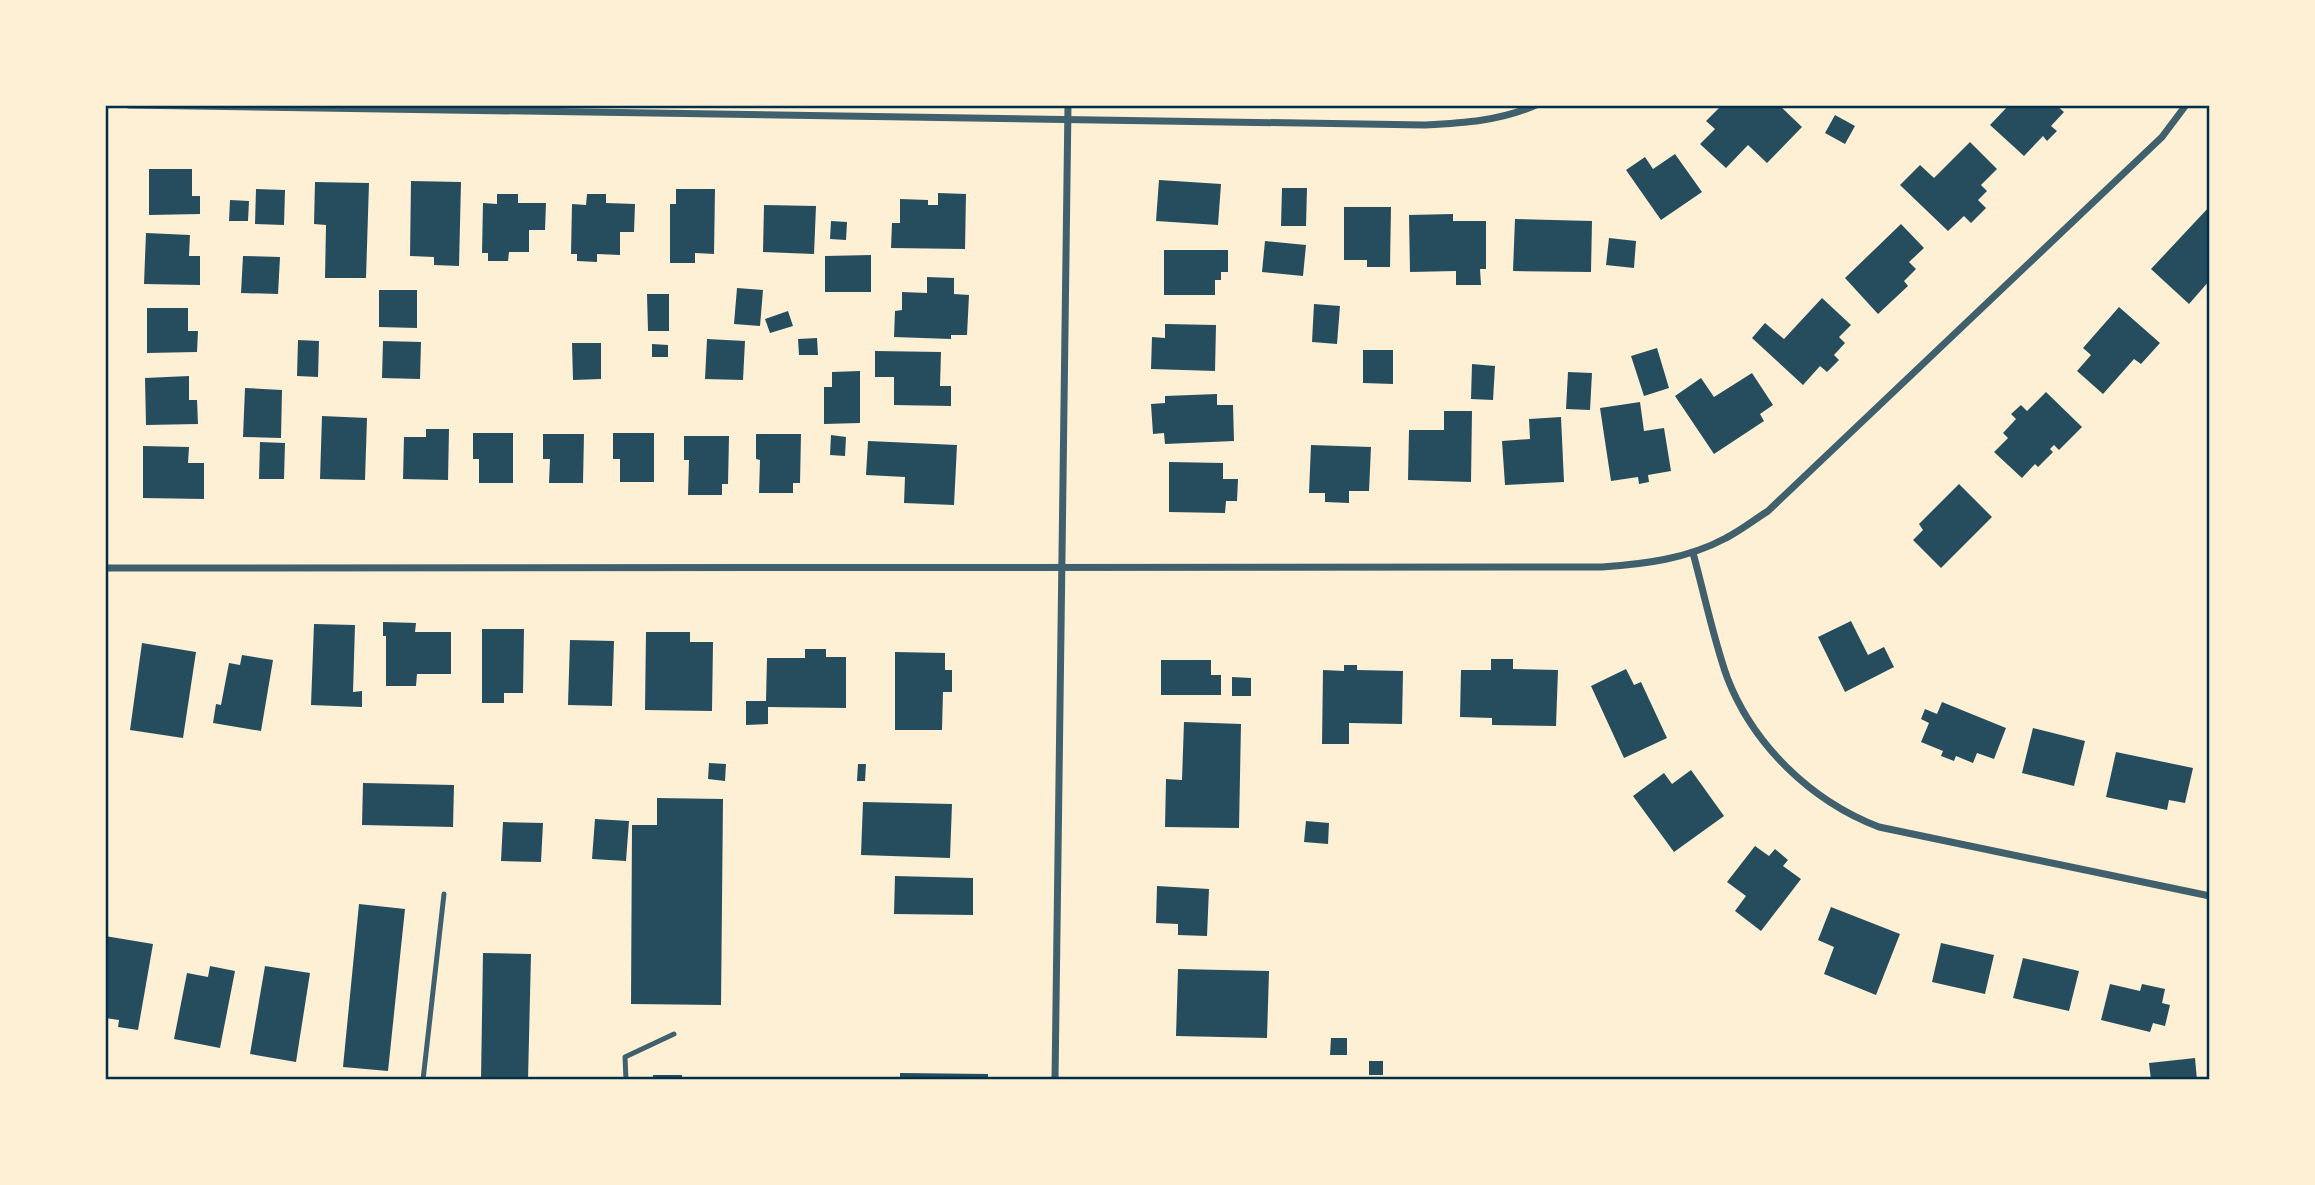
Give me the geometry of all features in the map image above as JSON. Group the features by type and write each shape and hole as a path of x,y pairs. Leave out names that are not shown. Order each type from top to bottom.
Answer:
{"street":[{"path":"129,105 1425,125 1473,123 1536,105"},
{"path":"1055,1080 1068,105"},
{"path":"105,568 1602,568 1650,564 1693,552 1726,538 1768,511 2162,137 2186,105"},
{"path":"1693,552 1727,677 1749,722 1786,768 1824,799 1879,827 2210,897"}],"lane":[{"path":"424,1080 444,894"},
{"path":"626,1080 625,1057 674,1034"}],"building":[{"path":"1722,105 1779,105 1802,127 1767,163 1748,145 1726,168 1700,144 1715,129 1706,121"},
{"path":"2009,105 2056,105 2064,112 2051,126 2057,131 2047,141 2043,136 2024,156 1990,125"},
{"path":"1835,115 1855,126 1845,144 1825,133"},
{"path":"1970,142 1997,169 1981,185 1987,191 1978,200 1986,208 1971,223 1964,216 1948,231 1900,185 1920,165 1934,178"},
{"path":"1675,154 1702,192 1661,220 1626,170 1645,157 1653,169"},
{"path":"149,169 192,169 192,196 200,196 200,214 149,215"},
{"path":"1159,180 1221,184 1218,225 1156,221"},
{"path":"411,181 461,182 459,266 434,265 434,257 410,256"},
{"path":"315,182 369,183 366,278 325,278 326,225 314,224"},
{"path":"1282,188 1307,188 1306,226 1281,226"},
{"path":"256,189 285,190 284,225 255,224"},
{"path":"676,189 715,189 714,254 695,253 695,263 670,263 670,204 676,204"},
{"path":"938,193 966,194 965,249 891,248 892,223 900,223 900,199 928,200 928,205 938,205"},
{"path":"497,194 518,194 518,203 546,203 545,230 529,230 529,252 509,252 508,261 488,261 488,253 482,253 483,203 497,204"},
{"path":"587,194 606,194 606,203 635,204 634,232 620,232 620,255 597,254 597,262 577,261 577,254 571,254 572,204 586,205"},
{"path":"230,200 249,201 248,221 229,221"},
{"path":"764,205 816,206 814,254 763,252"},
{"path":"2210,206 2210,280 2189,304 2151,269"},
{"path":"1344,207 1391,207 1390,267 1367,267 1367,260 1344,260"},
{"path":"1453,214 1453,221 1486,221 1486,269 1480,269 1481,285 1456,285 1456,271 1410,272 1409,215"},
{"path":"1515,219 1592,221 1591,272 1513,271"},
{"path":"831,221 847,222 846,240 830,239"},
{"path":"1901,224 1924,248 1909,262 1916,269 1904,281 1908,286 1878,314 1845,278"},
{"path":"146,233 190,235 189,256 200,256 200,285 144,284"},
{"path":"1609,238 1636,241 1634,268 1606,265"},
{"path":"1265,241 1306,245 1303,276 1262,272"},
{"path":"1164,250 1228,250 1228,272 1221,272 1221,280 1215,280 1215,295 1164,295"},
{"path":"871,255 871,292 825,292 825,256"},
{"path":"243,256 280,257 278,294 241,293"},
{"path":"927,277 954,278 954,294 969,295 967,335 951,335 951,339 894,337 895,311 902,310 902,292 927,293"},
{"path":"737,288 763,290 760,326 734,324"},
{"path":"379,290 417,290 417,328 379,327"},
{"path":"647,294 669,294 669,331 648,331"},
{"path":"1822,298 1851,325 1839,337 1845,343 1834,355 1839,360 1827,372 1820,366 1803,385 1752,338 1765,323 1784,339"},
{"path":"1314,304 1340,306 1337,344 1312,342"},
{"path":"2119,307 2160,343 2141,364 2134,359 2103,394 2077,371 2091,355 2083,348"},
{"path":"147,308 188,308 188,331 198,331 197,352 147,353"},
{"path":"788,311 793,326 770,333 765,319"},
{"path":"1165,324 1216,325 1215,371 1151,369 1152,337 1165,338"},
{"path":"817,338 818,355 799,355 798,339"},
{"path":"707,339 745,341 743,380 705,379"},
{"path":"298,340 319,341 318,377 297,376"},
{"path":"383,341 421,342 420,379 382,378"},
{"path":"572,343 601,343 601,379 573,380"},
{"path":"652,344 668,345 668,357 652,357"},
{"path":"1657,348 1669,388 1644,396 1631,356"},
{"path":"1363,350 1393,350 1393,384 1363,383"},
{"path":"875,351 941,352 940,386 951,386 951,406 894,405 894,377 875,377"},
{"path":"1472,364 1495,366 1493,400 1471,399"},
{"path":"860,371 860,423 824,424 824,387 832,387 832,372"},
{"path":"1568,372 1592,373 1590,410 1566,409"},
{"path":"1752,373 1773,405 1760,414 1764,421 1714,454 1675,396 1701,378 1714,397"},
{"path":"189,376 189,400 197,400 198,424 146,425 145,378"},
{"path":"245,388 282,390 281,438 243,437"},
{"path":"2046,392 2082,427 2059,450 2054,445 2050,449 2053,452 2038,467 2035,464 2022,478 1994,452 2008,438 2003,433 2016,419 2011,414 2021,405 2027,411"},
{"path":"1217,394 1217,405 1233,405 1234,441 1165,444 1164,433 1153,434 1151,404 1165,403 1165,396"},
{"path":"1640,402 1644,431 1664,428 1671,471 1648,475 1649,482 1639,484 1638,477 1611,481 1600,408"},
{"path":"1444,411 1472,411 1471,482 1408,480 1409,430 1444,430"},
{"path":"322,416 367,418 365,480 320,479"},
{"path":"1561,417 1564,482 1505,485 1502,441 1530,439 1529,419"},
{"path":"426,429 449,429 448,480 403,479 404,437 426,437"},
{"path":"473,433 513,433 513,483 479,483 479,459 473,459"},
{"path":"613,433 654,433 654,482 620,482 620,459 613,459"},
{"path":"543,434 584,434 583,483 549,483 550,459 543,459"},
{"path":"756,434 801,434 800,483 793,483 793,493 759,493 760,460 756,459"},
{"path":"831,435 846,437 845,456 830,455"},
{"path":"684,436 729,436 728,484 722,484 722,495 688,495 689,460 684,460"},
{"path":"868,441 957,445 954,505 904,503 905,477 866,475"},
{"path":"260,442 285,443 284,479 259,479"},
{"path":"1311,445 1371,447 1369,491 1349,491 1349,503 1325,502 1325,493 1309,493"},
{"path":"143,446 189,447 188,463 204,463 204,499 143,498"},
{"path":"1169,462 1223,463 1223,479 1238,479 1237,501 1226,501 1225,513 1169,512"},
{"path":"1959,484 1992,517 1941,568 1913,540 1923,530 1919,524"},
{"path":"1851,621 1868,655 1884,647 1894,667 1845,692 1818,637"},
{"path":"383,622 416,623 415,632 451,632 451,674 417,674 416,686 386,686 386,636 383,636"},
{"path":"314,624 355,625 353,692 362,691 362,707 311,705"},
{"path":"482,629 524,629 523,693 504,693 504,703 482,703"},
{"path":"646,632 690,632 690,642 713,642 712,711 645,710"},
{"path":"570,640 614,641 612,706 568,705"},
{"path":"142,643 196,652 183,738 130,730"},
{"path":"805,649 826,649 826,657 846,657 846,708 768,707 768,724 746,725 746,701 766,701 767,658 805,658"},
{"path":"895,652 945,653 945,670 952,670 952,692 943,692 942,730 895,730"},
{"path":"242,655 273,660 261,731 213,723 216,704 221,705 229,663 240,665"},
{"path":"1491,659 1513,659 1513,669 1558,670 1556,726 1492,725 1492,718 1460,717 1461,670 1491,670"},
{"path":"1161,660 1211,660 1211,675 1221,675 1221,695 1161,695"},
{"path":"1344,665 1357,665 1357,670 1403,671 1402,724 1349,723 1349,744 1322,744 1323,670 1344,671"},
{"path":"1626,669 1634,685 1641,682 1667,738 1624,758 1591,686"},
{"path":"1232,677 1251,678 1251,696 1232,696"},
{"path":"1942,702 2006,728 1994,759 1977,753 1973,763 1956,756 1954,761 1941,756 1943,751 1921,742 1929,723 1921,719 1925,709 1937,714"},
{"path":"1184,722 1241,724 1239,828 1165,827 1166,779 1182,780"},
{"path":"2033,728 2085,741 2074,786 2022,773"},
{"path":"2116,752 2193,768 2185,803 2169,800 2167,810 2106,797"},
{"path":"709,763 726,764 725,781 708,779"},
{"path":"858,764 866,764 865,781 857,781"},
{"path":"1691,770 1724,816 1674,852 1633,796 1664,773 1672,784"},
{"path":"363,783 454,785 453,827 362,825"},
{"path":"657,798 723,799 721,1005 631,1004 632,825 657,825"},
{"path":"863,802 952,804 950,858 861,855"},
{"path":"595,819 629,821 626,861 592,859"},
{"path":"1306,821 1329,823 1328,844 1304,842"},
{"path":"503,822 543,823 541,862 501,861"},
{"path":"1755,846 1769,856 1775,849 1788,860 1783,866 1801,879 1761,931 1735,911 1746,896 1727,882"},
{"path":"895,876 973,878 973,915 894,914"},
{"path":"1157,886 1209,889 1207,936 1178,935 1178,924 1156,923"},
{"path":"359,904 405,909 388,1071 343,1067"},
{"path":"1831,907 1900,934 1876,995 1824,974 1834,947 1818,940"},
{"path":"105,936 153,944 138,1030 118,1027 119,1020 105,1018"},
{"path":"1941,943 1994,955 1985,994 1932,982"},
{"path":"483,953 531,954 528,1080 481,1080"},
{"path":"2023,958 2079,971 2069,1011 2013,998"},
{"path":"210,966 235,971 220,1048 174,1039 187,973 208,977"},
{"path":"265,966 310,973 296,1062 250,1054"},
{"path":"1178,969 1269,971 1267,1038 1176,1036"},
{"path":"2110,984 2140,991 2142,984 2165,989 2162,1003 2170,1005 2165,1026 2153,1023 2150,1032 2101,1020"},
{"path":"1331,1038 1347,1038 1347,1055 1330,1055"},
{"path":"2195,1058 2197,1080 2151,1080 2149,1063"},
{"path":"1369,1061 1383,1061 1383,1075 1369,1075"},
{"path":"900,1073 988,1074 988,1080 900,1080"},
{"path":"653,1075 682,1075 682,1080 653,1080"}]}
